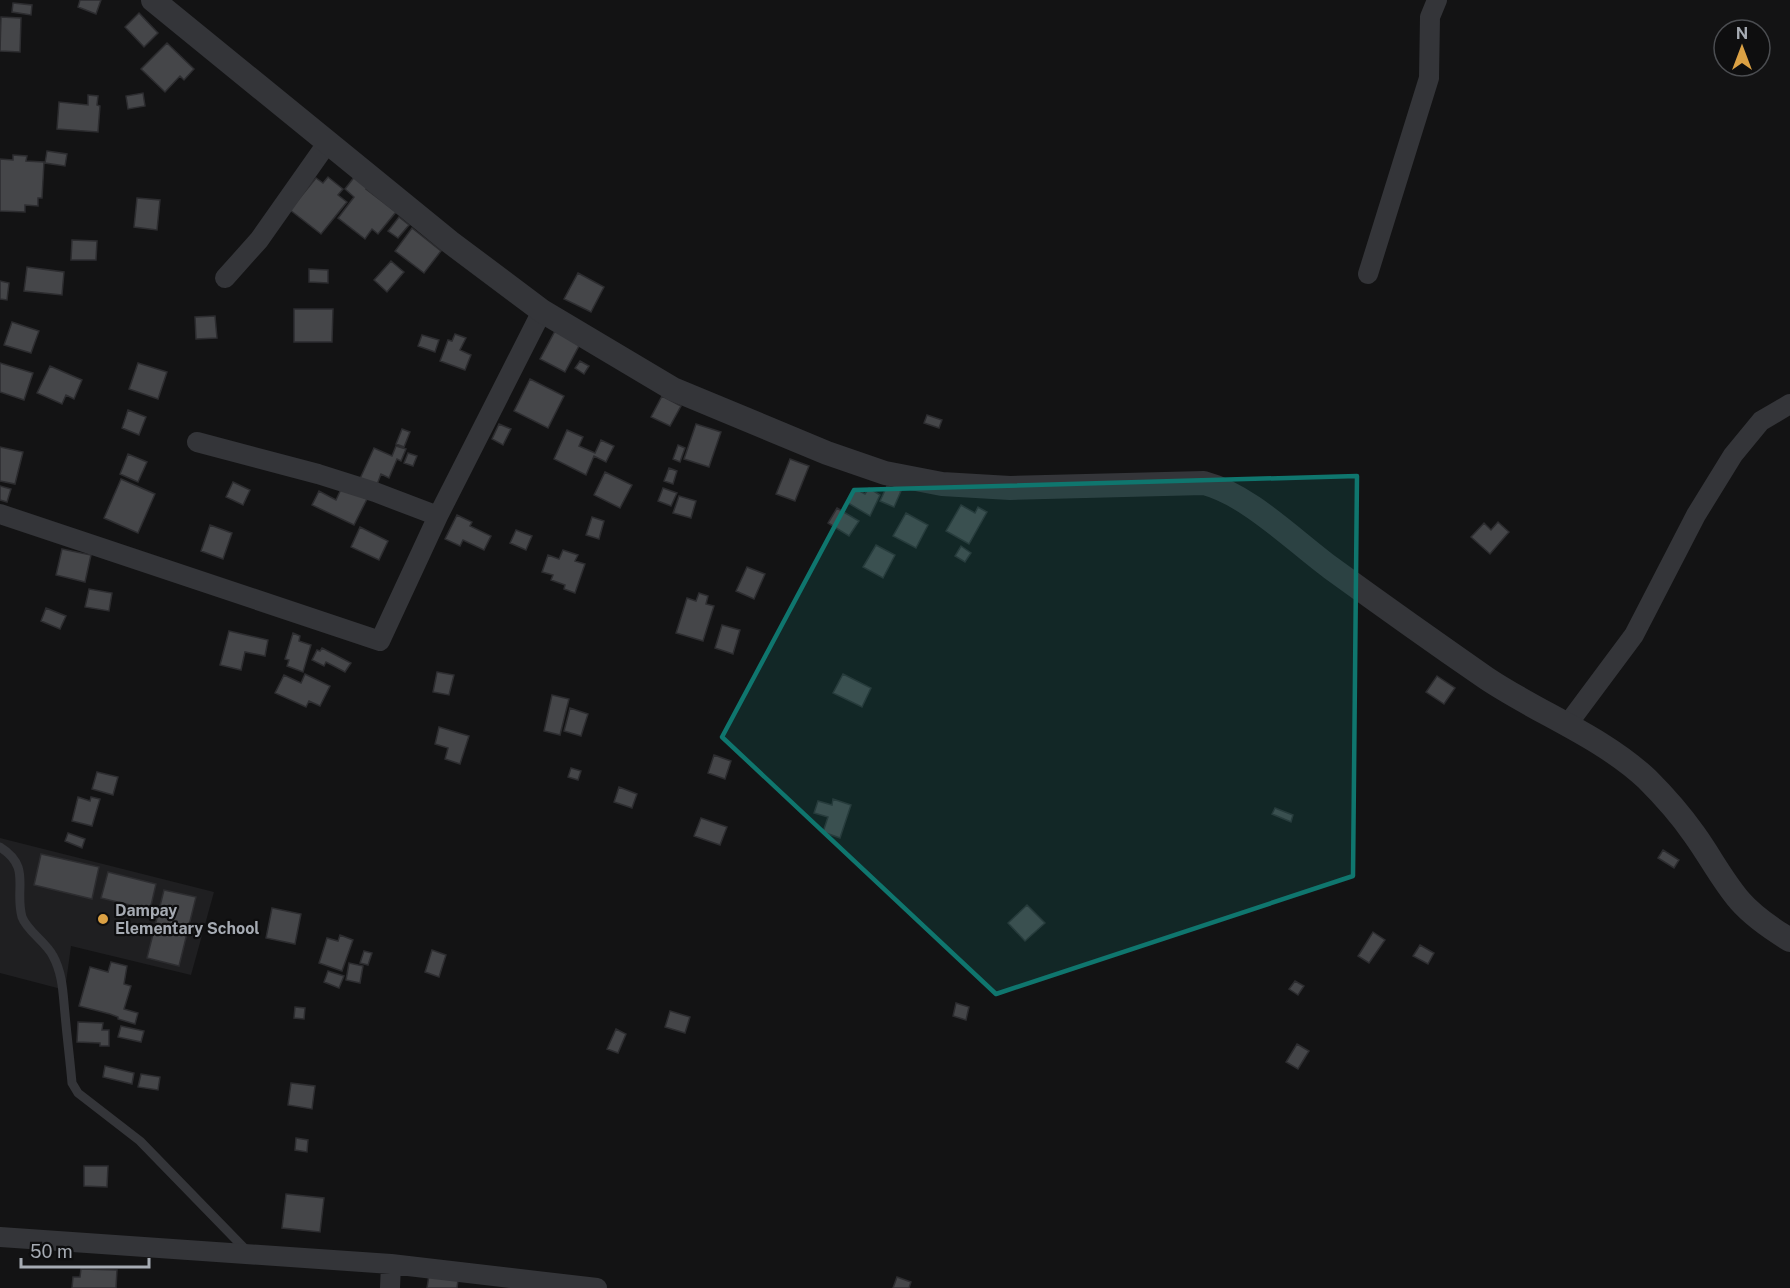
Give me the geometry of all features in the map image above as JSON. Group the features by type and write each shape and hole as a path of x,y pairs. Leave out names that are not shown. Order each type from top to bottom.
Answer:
{"street":[{"path":"153,0 450,242 542,311 673,389 827,453 885,473 942,484 1010,488 1204,483 1220,487 1238,497 1332,568 1487,678 1567,725 1645,777 1695,835 1715,868 1741,902 1769,927 1790,940"},
{"path":"1368,274 1429,78 1430,17 1437,0"},
{"path":"225,278 259,240 328,142"},
{"path":"0,514 380,641 438,516 542,311"},
{"path":"1567,725 1634,635 1696,515 1733,455 1761,421 1790,404"},
{"path":"197,442 375,492 438,516"},
{"path":"0,1237 391,1264 597,1288"},
{"path":"390,1288 391,1264"}],"lane":[{"path":"0,847 17,863 20,874 23,920 53,956 61,976 72,1083 78,1093 140,1141 249,1254"}],"highlighted area":[{"path":"1357,476 1353,876 996,994 722,737 854,490"}],"shaded area":[{"name":"Dampay Elementary School","path":"0,838 214,892 191,975 71,946 65,990 0,973"}],"building":[{"path":"80,0 101,0 96,14 78,7"},
{"path":"13,3 32,5 31,15 12,12"},
{"path":"139,13 158,33 144,47 125,27"},
{"path":"1,17 21,18 20,52 0,51"},
{"path":"167,43 194,69 184,80 180,76 165,92 141,69"},
{"path":"143,93 145,106 128,109 126,96"},
{"path":"88,95 98,96 97,105 100,106 98,132 57,129 59,102 88,105"},
{"path":"47,151 67,154 65,166 45,163"},
{"path":"13,155 27,156 26,161 44,162 42,198 38,198 38,206 25,205 25,212 0,211 0,159 13,160"},
{"path":"355,176 368,186 366,189 396,212 378,234 372,229 365,239 338,218 354,197 345,189"},
{"path":"328,177 343,189 338,195 347,202 321,234 290,210 316,178 323,183"},
{"path":"137,198 160,200 157,230 134,227"},
{"path":"399,217 409,225 398,238 388,231"},
{"path":"412,228 441,251 424,273 395,251"},
{"path":"72,240 97,241 96,260 71,260"},
{"path":"391,261 404,272 387,292 374,280"},
{"path":"27,267 64,272 62,295 24,291"},
{"path":"309,269 328,270 328,283 309,282"},
{"path":"578,273 604,287 591,312 564,299"},
{"path":"0,281 9,283 7,300 0,299"},
{"path":"294,309 333,309 332,342 294,342"},
{"path":"215,316 217,338 196,339 195,317"},
{"path":"12,322 39,331 31,353 4,345"},
{"path":"555,331 580,344 565,372 540,359"},
{"path":"455,334 466,338 460,350 471,355 465,370 440,361 448,340 452,341"},
{"path":"422,335 439,340 435,352 418,346"},
{"path":"580,361 589,366 584,374 575,368"},
{"path":"0,363 33,373 24,400 0,392"},
{"path":"138,363 167,372 158,399 129,389"},
{"path":"50,366 82,380 74,399 66,395 62,404 37,393"},
{"path":"530,379 564,396 548,428 514,411"},
{"path":"662,396 681,406 670,426 651,417"},
{"path":"128,410 146,417 139,435 122,428"},
{"path":"927,415 942,420 939,428 924,423"},
{"path":"499,424 511,429 503,445 492,439"},
{"path":"696,424 721,432 709,467 684,459"},
{"path":"402,429 410,432 404,447 396,444"},
{"path":"567,430 583,437 579,446 595,453 601,440 614,446 606,462 594,456 586,475 554,459"},
{"path":"678,445 685,448 680,462 673,459"},
{"path":"396,446 406,449 401,461 397,459 389,478 381,474 375,490 358,483 374,448 392,456"},
{"path":"0,447 23,452 15,484 0,481"},
{"path":"408,453 417,456 413,466 404,463"},
{"path":"128,454 147,462 138,482 120,474"},
{"path":"790,459 809,466 795,501 776,494"},
{"path":"669,468 677,471 673,484 664,481"},
{"path":"605,472 632,485 620,508 594,495"},
{"path":"121,479 155,494 138,533 104,518"},
{"path":"233,482 250,490 243,505 226,497"},
{"path":"0,486 11,489 7,502 0,500"},
{"path":"887,486 901,491 894,507 880,501"},
{"path":"342,487 367,499 354,525 312,505 319,491 336,500"},
{"path":"663,488 677,493 671,506 658,501"},
{"path":"869,488 880,495 870,516 848,503 856,489 865,494"},
{"path":"679,496 696,501 691,518 673,513"},
{"path":"961,505 975,513 978,507 987,512 969,544 946,531"},
{"path":"837,508 859,521 849,536 828,523"},
{"path":"906,513 928,525 916,548 893,536"},
{"path":"457,515 472,522 470,526 491,536 484,550 463,540 460,546 445,539"},
{"path":"592,517 604,521 599,539 586,535"},
{"path":"1498,522 1509,532 1490,554 1471,537 1484,523 1491,530"},
{"path":"210,525 232,533 223,559 201,551"},
{"path":"360,527 388,541 379,560 351,547"},
{"path":"516,530 532,536 526,550 510,543"},
{"path":"876,545 895,555 883,578 863,567"},
{"path":"961,546 971,553 965,562 955,556"},
{"path":"62,549 91,555 85,582 56,575"},
{"path":"563,550 578,555 575,561 585,564 575,593 564,589 565,585 551,580 553,575 542,572 548,555 559,559"},
{"path":"747,567 765,574 754,599 736,591"},
{"path":"89,589 112,593 109,611 85,607"},
{"path":"699,593 708,596 706,604 714,606 703,641 676,633 687,598 696,601"},
{"path":"46,608 66,616 60,629 41,621"},
{"path":"722,625 740,630 733,654 715,648"},
{"path":"229,631 268,640 265,656 245,652 241,670 220,665"},
{"path":"293,633 300,636 299,641 311,645 303,672 287,666 289,660 285,659"},
{"path":"322,648 351,663 345,672 326,662 324,666 312,660 317,650 320,651"},
{"path":"437,672 454,675 449,695 433,692"},
{"path":"305,674 330,686 320,706 309,701 306,707 275,693 284,675 301,683"},
{"path":"843,674 871,688 862,707 833,693"},
{"path":"1437,676 1455,688 1444,704 1426,692"},
{"path":"552,695 569,699 560,735 544,731"},
{"path":"570,708 588,714 581,736 564,731"},
{"path":"439,727 469,736 460,764 445,759 448,748 435,744"},
{"path":"714,755 731,761 725,779 708,773"},
{"path":"571,768 581,771 578,780 568,777"},
{"path":"97,772 118,777 113,795 92,789"},
{"path":"619,787 637,794 632,808 614,802"},
{"path":"78,797 90,801 91,797 100,799 92,826 72,821"},
{"path":"833,799 851,805 840,838 823,832 828,817 814,813 818,801 832,805"},
{"path":"1275,808 1293,815 1291,822 1272,814"},
{"path":"701,818 727,827 720,845 694,836"},
{"path":"68,833 85,839 82,848 65,841"},
{"path":"1663,850 1679,860 1674,868 1658,858"},
{"path":"41,854 99,867 92,899 34,885"},
{"path":"108,872 156,884 150,910 101,898"},
{"path":"164,890 196,897 179,966 147,958"},
{"path":"1027,905 1045,923 1025,941 1008,923"},
{"path":"272,908 301,914 295,944 266,938"},
{"path":"1373,932 1385,940 1369,963 1358,956"},
{"path":"340,935 353,940 342,971 319,963 327,938 338,941"},
{"path":"1420,945 1434,953 1428,964 1413,956"},
{"path":"432,950 446,955 439,977 425,972"},
{"path":"364,951 372,953 368,965 360,963"},
{"path":"111,962 127,966 124,984 131,986 124,1009 138,1013 135,1024 110,1014 79,1006 90,967 108,972"},
{"path":"349,963 363,966 360,983 346,980"},
{"path":"328,971 344,976 339,988 324,982"},
{"path":"1295,981 1304,986 1298,995 1289,989"},
{"path":"956,1003 969,1007 966,1020 953,1016"},
{"path":"295,1007 305,1008 304,1019 294,1018"},
{"path":"670,1011 690,1017 685,1033 665,1027"},
{"path":"78,1022 103,1023 102,1030 109,1030 109,1046 100,1046 100,1043 77,1042"},
{"path":"121,1026 144,1031 141,1042 118,1037"},
{"path":"616,1029 626,1034 618,1053 607,1049"},
{"path":"1297,1044 1309,1051 1298,1069 1286,1062"},
{"path":"105,1066 134,1073 132,1084 103,1077"},
{"path":"141,1074 160,1077 158,1090 138,1087"},
{"path":"291,1083 315,1086 312,1109 288,1105"},
{"path":"296,1138 308,1140 307,1152 295,1150"},
{"path":"84,1166 108,1166 107,1187 84,1186"},
{"path":"286,1194 324,1198 320,1232 282,1228"},
{"path":"81,1269 117,1270 116,1288 72,1288 73,1277 80,1277"},
{"path":"429,1275 458,1280 457,1288 427,1288"},
{"path":"897,1277 911,1282 909,1288 893,1288"}],"place":[{"name":"Dampay Elementary School","path":"103,919"}]}
